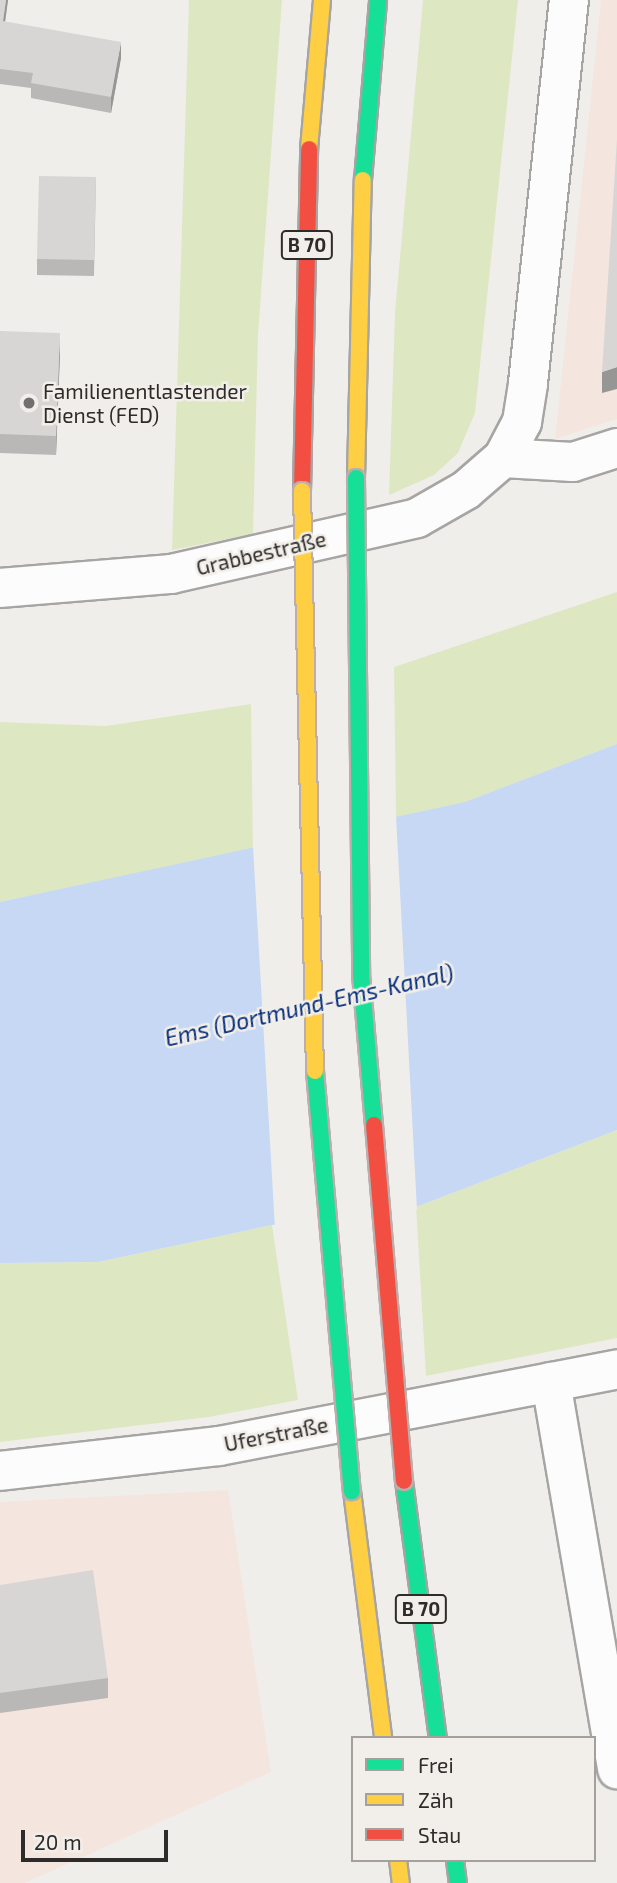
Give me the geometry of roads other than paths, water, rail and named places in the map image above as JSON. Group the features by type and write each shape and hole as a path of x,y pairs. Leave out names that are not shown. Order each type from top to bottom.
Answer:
{"highway":[{"name":"B 70","path":"322,0 309,142 302,491 309,975 326,1243 352,1491 383,1736"},
{"name":"B 70","path":"377,0 364,150 356,478 361,974 404,1481 438,1736"},
{"path":"398,1862 401,1883"},
{"path":"455,1862 458,1883"}],"street":[{"name":"Grabbestraße","path":"0,588 171,574 417,518 466,490 503,458 522,422 528,383 569,0"},
{"path":"503,458 573,462 617,448"},
{"name":"Uferstraße","path":"0,1471 207,1447 617,1369"},
{"path":"551,1382 617,1769"}],"water":[{"name":"Ems (Dortmund-Ems-Kanal)","path":"617,744 617,1130 416,1207 272,1225 98,1262 0,1263 0,902 465,802"}],"place":[{"name":"Familienentlastender Dienst (FED)","path":"29,403"}]}
